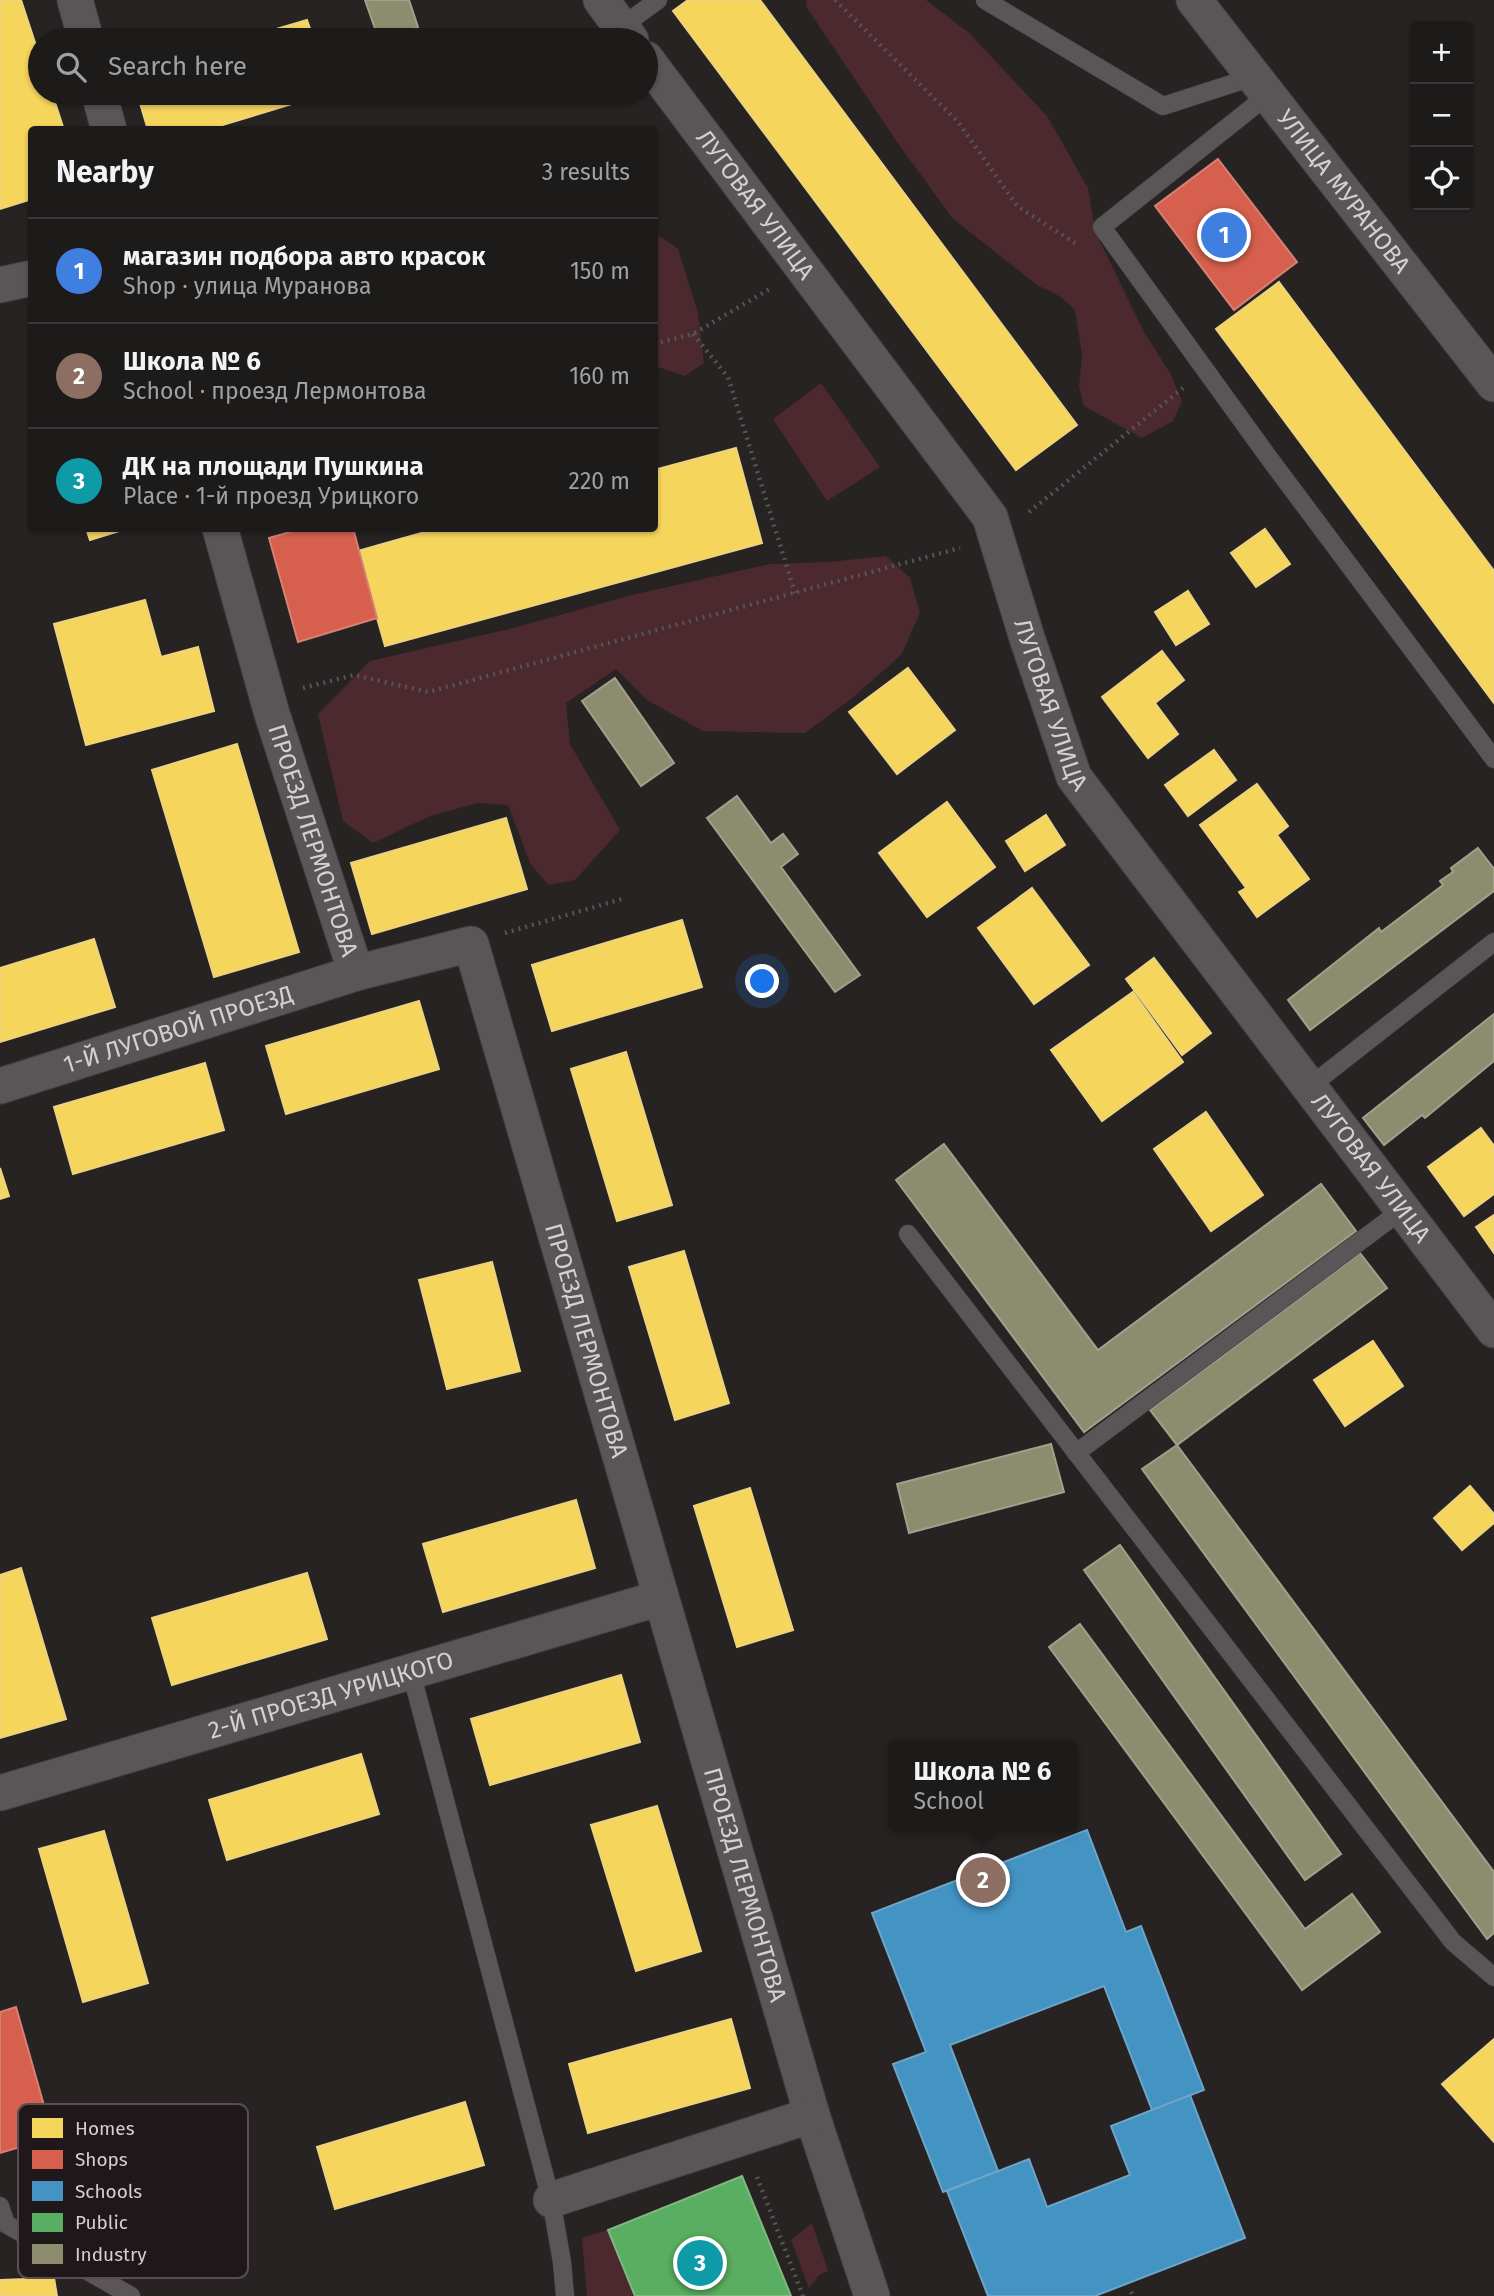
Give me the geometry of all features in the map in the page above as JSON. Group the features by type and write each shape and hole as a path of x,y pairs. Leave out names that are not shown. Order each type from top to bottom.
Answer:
{"street":[{"path":"75,0 83,28"},
{"name":"УЛИЦА МУРАНОВА","path":"1194,0 1490,373"},
{"name":"ЛУГОВАЯ УЛИЦА","path":"658,75 990,517 1074,777 1494,1330"},
{"path":"102,105 108,126"},
{"path":"0,285 28,279"},
{"name":"ПРОЕЗД ЛЕРМОНТОВА","path":"221,532 268,698 356,973 471,944 812,2115 872,2296"},
{"name":"1-Й ЛУГОВОЙ ПРОЕЗД","path":"0,1086 356,973"},
{"name":"2-Й ПРОЕЗД УРИЦКОГО","path":"0,1793 660,1598"},
{"path":"551,2200 812,2115"}],"lane":[{"path":"618,22 658,0"},
{"path":"985,0 1163,106 1260,86"},
{"path":"1260,86 1102,227 1494,759"},
{"path":"1309,1087 1494,942"},
{"path":"1076,1453 1402,1210"},
{"path":"908,1234 1453,1941 1494,1977"},
{"path":"411,1672 551,2200 565,2296"},
{"path":"0,2206 6,2224 18,2231"},
{"path":"100,2278 131,2296"}],"path":[{"path":"835,0 958,122 1017,206 1087,251"},
{"path":"658,343 693,334 803,269"},
{"path":"693,334 728,377 795,593"},
{"path":"268,698 354,675 428,692 996,538 1205,370"},
{"path":"471,944 622,899"},
{"path":"757,2177 803,2296"}],"shaded area":[{"path":"806,0 926,0 969,33 1047,116 1088,188 1095,231 1144,332 1170,373 1182,401 1173,421 1142,438 1084,406 1079,387 1082,355 1075,310 1061,297 1037,285 952,218 807,8"},
{"path":"658,235 678,249 698,313 704,363 685,376 658,367"},
{"path":"821,383 880,467 827,501 773,419"},
{"path":"886,556 910,578 920,613 901,655 851,699 805,733 703,731 647,700 616,669 566,703 570,744 620,830 575,880 548,885 530,863 508,805 478,803 430,816 373,843 343,821 318,714 370,661 513,628 632,595 770,564"},
{"path":"812,2223 828,2271 819,2275 809,2288 791,2240"},
{"path":"608,2230 635,2296 587,2296 582,2238"}],"building: Homes":[{"path":"0,0 21,0 30,28 28,28 28,105 56,105 63,126 28,126 28,200 0,209"},
{"path":"688,0 760,0 1077,425 1016,470 673,11"},
{"path":"307,20 310,28 280,28"},
{"path":"141,105 288,105 219,126 147,126"},
{"path":"1279,282 1494,571 1494,703 1216,329"},
{"path":"736,448 762,543 385,646 358,551 425,532 658,532 658,469"},
{"path":"1265,529 1290,564 1256,587 1231,553"},
{"path":"87,532 116,532 90,540"},
{"path":"1188,591 1209,624 1176,645 1155,612"},
{"path":"145,600 161,657 198,647 214,711 86,745 54,624"},
{"path":"1162,651 1184,680 1155,703 1178,734 1148,758 1102,697"},
{"path":"908,668 955,730 897,774 849,712"},
{"path":"237,744 299,952 214,977 152,770"},
{"path":"1214,750 1236,780 1188,816 1165,785"},
{"path":"1257,784 1288,826 1277,835 1309,879 1257,917 1239,892 1246,888 1200,825"},
{"path":"947,802 995,867 927,917 879,853"},
{"path":"1046,815 1065,845 1025,871 1006,841"},
{"path":"506,818 527,889 372,934 351,863"},
{"path":"1032,888 1089,965 1034,1004 978,928"},
{"path":"682,920 702,987 552,1031 532,965"},
{"path":"94,939 115,1007 0,1042 0,968"},
{"path":"1154,958 1211,1033 1182,1055 1126,979"},
{"path":"1133,992 1183,1062 1102,1121 1051,1050"},
{"path":"419,1001 439,1069 286,1114 266,1046"},
{"path":"626,1052 672,1205 617,1221 571,1069"},
{"path":"205,1063 224,1130 73,1174 54,1107"},
{"path":"1206,1112 1263,1195 1211,1231 1154,1149"},
{"path":"1481,1128 1494,1146 1494,1194 1464,1216 1428,1167"},
{"path":"0,1168 9,1196 0,1199"},
{"path":"1494,1215 1494,1253 1476,1227"},
{"path":"684,1251 729,1403 675,1420 629,1267"},
{"path":"492,1262 520,1371 447,1389 419,1280"},
{"path":"1373,1341 1403,1386 1345,1426 1314,1380"},
{"path":"1470,1486 1494,1514 1494,1523 1462,1550 1434,1518"},
{"path":"750,1488 793,1630 737,1647 694,1506"},
{"path":"576,1500 595,1568 443,1612 423,1544"},
{"path":"21,1568 66,1719 0,1738 0,1575"},
{"path":"307,1573 327,1639 172,1685 152,1618"},
{"path":"621,1675 640,1742 490,1785 471,1719"},
{"path":"361,1754 379,1814 227,1860 209,1800"},
{"path":"657,1806 701,1951 636,1971 591,1825"},
{"path":"104,1831 148,1983 83,2002 39,1849"},
{"path":"731,2019 750,2088 588,2133 569,2064"},
{"path":"1494,2039 1494,2142 1442,2084"},
{"path":"465,2102 484,2165 335,2209 317,2147"},
{"path":"54,2278 57,2296 0,2296 0,2280"}],"building: Shops":[{"path":"1218,159 1297,262 1234,310 1155,206"},
{"path":"290,532 354,532 377,618 298,642 269,538"},
{"path":"16,2007 44,2104 18,2104 18,2148 0,2153 0,2012"}],"building: Schools":[{"path":"1087,1830 1126,1932 1141,1926 1204,2090 1152,2110 1104,1986 950,2045 998,2171 943,2192 893,2064 926,2052 872,1913"},
{"path":"1190,2095 1245,2238 1095,2296 988,2296 947,2191 1029,2159 1047,2207 1130,2175 1111,2126"}],"building: Public":[{"path":"742,2176 791,2296 635,2296 608,2230"}],"building: Industry":[{"path":"365,0 409,0 418,27 375,28"},
{"path":"615,678 674,763 641,786 582,701"},
{"path":"737,796 771,843 783,834 798,854 781,867 860,975 835,992 707,818"},
{"path":"1478,848 1494,869 1494,891 1310,1030 1288,1000 1379,928 1381,932 1443,885 1440,881 1453,872 1451,868"},
{"path":"1494,1014 1494,1061 1425,1118 1422,1115 1384,1145 1363,1118"},
{"path":"944,1144 1098,1350 1321,1184 1356,1231 1084,1432 896,1180"},
{"path":"1360,1253 1387,1288 1177,1445 1150,1410"},
{"path":"1051,1444 1064,1492 909,1533 897,1484"},
{"path":"1177,1445 1494,1872 1494,1933 1487,1939 1142,1469"},
{"path":"1120,1545 1341,1854 1305,1880 1084,1570"},
{"path":"1080,1624 1305,1929 1352,1894 1380,1932 1302,1990 1049,1647"}],"place":[{"name":"магазин подбора авто красок","path":"1224,235"},
{"name":"Школа № 6","path":"983,1880"},
{"name":"ДК на площади Пушкина","path":"700,2263"}]}
